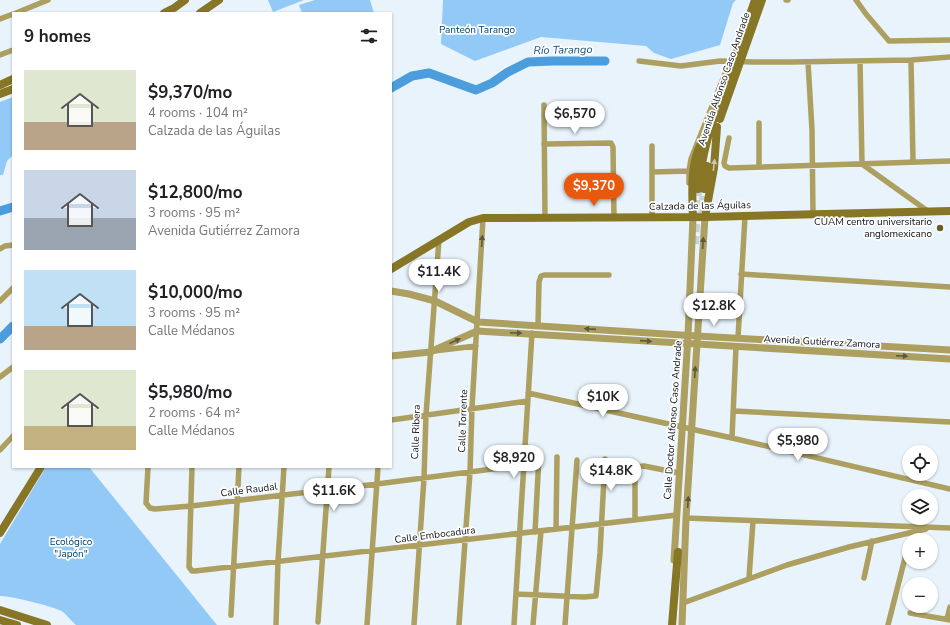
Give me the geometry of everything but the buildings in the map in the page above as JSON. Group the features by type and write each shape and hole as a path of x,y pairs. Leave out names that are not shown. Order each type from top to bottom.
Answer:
{"main road":[{"path":"166,12 185,0"},
{"path":"201,12 219,0"},
{"name":"Avenida Alfonso Caso Andrade","path":"755,0 717,121 701,189 700,169 708,136 717,121 762,0"},
{"path":"0,84 12,79"},
{"path":"0,94 12,89"},
{"path":"705,217 714,168 717,121"},
{"path":"691,217 694,168 703,140 708,136"},
{"name":"Calzada de las Águilas","path":"392,268 469,222 483,218 705,217 950,211"},
{"path":"0,533 40,468"},
{"path":"672,625 680,552 677,625"},
{"path":"0,610 47,625"},
{"path":"0,620 17,625"}],"street":[{"path":"18,12 48,0"},
{"path":"856,0 889,40 950,40"},
{"path":"0,19 12,14"},
{"path":"0,55 12,50"},
{"path":"639,61 681,66 720,61 808,62 911,60 950,57"},
{"path":"911,60 913,162"},
{"name":"Avenida Alfonso Caso Andrade","path":"691,217 689,171 695,148 730,61"},
{"path":"860,61 862,164"},
{"path":"808,62 812,130 813,215"},
{"path":"544,105 545,218"},
{"path":"759,123 759,167"},
{"path":"729,138 724,163 725,166 729,168 950,161"},
{"path":"544,144 611,143 613,147 614,217"},
{"path":"652,146 652,217"},
{"path":"862,164 929,212"},
{"path":"652,172 689,171"},
{"path":"738,338 745,216"},
{"name":"Calle Doctor Alfonso Caso Andrade","path":"669,625 688,344 691,217"},
{"name":"Calle Doctor Alfonso Caso Andrade","path":"682,625 686,518 705,217"},
{"name":"Calle Torrente","path":"459,625 466,540 483,218"},
{"name":"Calle Ribera","path":"414,625 424,478 430,352 439,239"},
{"path":"0,249 5,246 12,245"},
{"path":"741,274 950,287"},
{"path":"538,325 539,282 541,276 609,275"},
{"path":"0,301 12,289"},
{"path":"392,291 435,301 478,322"},
{"name":"Avenida Gutiérrez Zamora","path":"478,322 688,336 950,350"},
{"path":"560,327 560,336"},
{"path":"430,352 477,331"},
{"name":"Avenida Gutiérrez Zamora","path":"477,331 950,359"},
{"path":"514,625 532,334"},
{"path":"392,356 476,346"},
{"path":"732,438 736,346"},
{"path":"0,377 12,368"},
{"path":"528,393 692,428 950,489"},
{"path":"392,420 528,401"},
{"path":"734,411 950,422"},
{"path":"0,450 12,437"},
{"path":"533,625 538,532 539,456"},
{"path":"556,529 558,457"},
{"path":"516,594 593,597 596,594 605,459"},
{"path":"565,625 577,460"},
{"name":"Calle Raudal","path":"148,468 146,503 150,508 155,509 327,490 524,465"},
{"path":"635,520 636,467 644,466 680,473"},
{"path":"191,506 192,468"},
{"path":"231,615 239,468"},
{"path":"276,625 278,561 284,468"},
{"path":"318,622 329,468"},
{"path":"367,625 378,468"},
{"name":"Calle Embocadura","path":"191,506 189,567 192,571 677,515"},
{"path":"686,518 950,528"},
{"path":"749,578 753,521"},
{"path":"911,533 930,528"},
{"path":"683,603 749,578 842,549 902,535"},
{"path":"864,578 872,541"},
{"path":"888,625 902,569"},
{"path":"910,613 948,619 950,607"}],"green space":[{"path":"268,0 304,0 273,12"},
{"path":"315,0 370,0 374,12 302,12 299,5"},
{"name":"Panteón Tarango","path":"443,0 736,0 733,3 720,45 671,59 654,53 646,46 541,37 475,61 441,44"},
{"path":"12,97 12,156 7,161 3,175 0,175 0,102"},
{"name":"Ecológico \"Japón\"","path":"45,468 90,468 217,625 76,625 63,612 52,607 12,597 0,596 0,544"}],"waterway":[{"name":"Río Tarango","path":"392,87 412,76 429,73 476,90 492,83 508,72 528,62 605,61"},
{"path":"0,211 12,207"},
{"path":"0,339 12,327"}],"tunnel":[{"path":"695,244 698,189"},
{"path":"702,216 704,189"}],"place":[{"name":"CUAM centro universitario anglomexicano","path":"940,228"}]}
